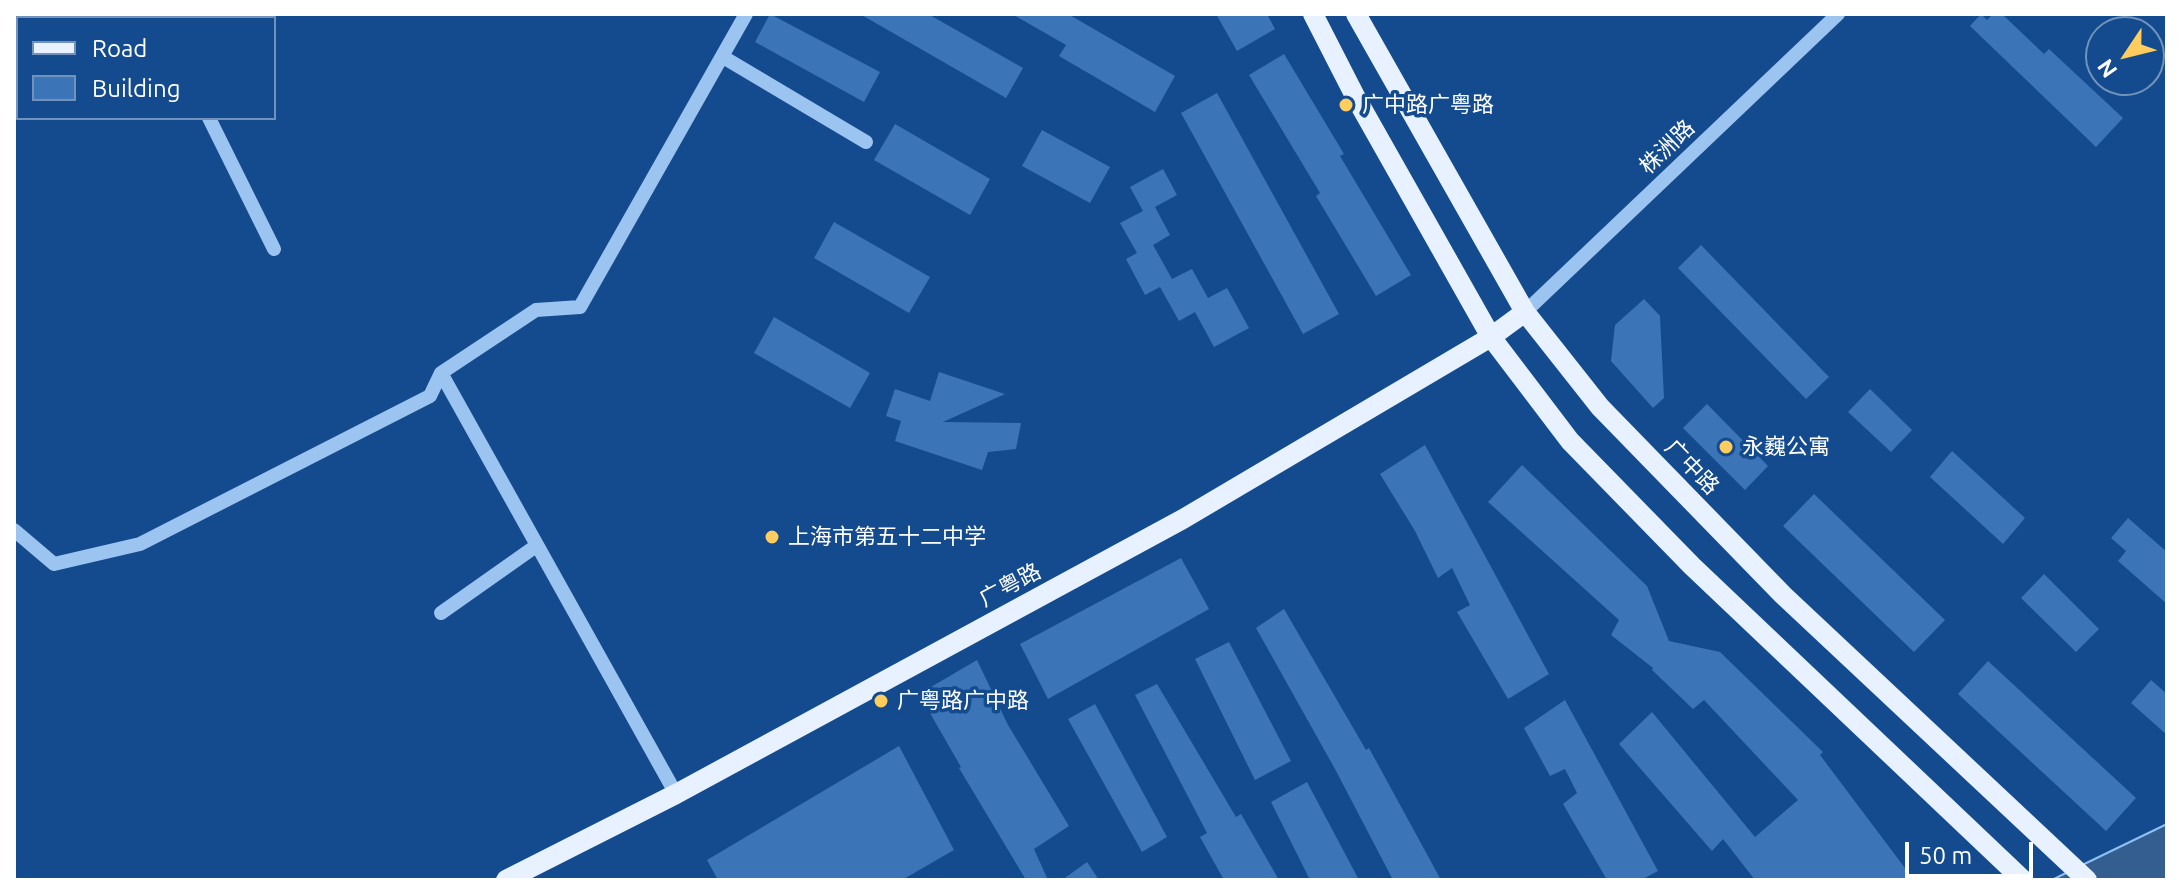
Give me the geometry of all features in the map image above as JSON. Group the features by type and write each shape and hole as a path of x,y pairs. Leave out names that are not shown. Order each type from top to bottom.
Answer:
{"main road":[{"path":"1313,14 1356,98 1491,337 1570,441 1692,566 2023,880"},
{"name":"广中路","path":"1356,14 1525,312 1600,407 1783,595 2080,874"},
{"name":"广粤路","path":"506,880 676,794 1183,519 1491,337 1525,312"}],"street":[{"path":"14,530 54,564 140,544 430,396 441,373 536,310 580,307 746,14"},
{"name":"株洲路","path":"1525,312 1838,14"},
{"path":"723,57 866,142"},
{"path":"210,120 274,249"},
{"path":"441,373 676,794"},
{"path":"441,613 536,546"}],"water":[{"path":"2167,824 2166,880 2052,880 2074,869"}],"building":[{"path":"770,14 880,72 864,102 755,42"},
{"path":"860,14 928,14 1023,68 1006,98"},
{"path":"1012,14 1068,14 1175,76 1155,112 1059,56 1066,45"},
{"path":"1216,14 1267,14 1275,29 1237,51"},
{"path":"1981,14 1987,20 1993,14 2002,14 2044,54 2049,49 2085,83 2085,96 2099,96 2123,118 2096,147 1970,26"},
{"path":"1284,54 1411,275 1376,296 1316,196 1320,193 1249,75"},
{"path":"1217,93 1339,314 1303,334 1181,113"},
{"path":"895,124 990,179 970,215 874,160"},
{"path":"1042,130 1110,167 1090,203 1022,166"},
{"path":"1163,169 1177,195 1155,207 1170,235 1153,245 1172,279 1192,269 1208,298 1227,288 1249,328 1214,347 1195,312 1179,321 1160,287 1145,295 1126,259 1137,253 1120,223 1143,211 1130,187"},
{"path":"834,222 930,277 909,313 814,258"},
{"path":"1701,245 1829,377 1806,399 1678,268"},
{"path":"1644,299 1660,316 1664,398 1653,408 1611,361 1615,325"},
{"path":"774,317 870,373 850,408 754,353"},
{"path":"939,372 1005,394 943,422 1021,423 1016,449 988,452 982,470 895,441 901,421 886,416 895,389 930,401"},
{"path":"1870,389 1912,430 1891,452 1848,412"},
{"name":"永巍公寓","path":"1707,404 1768,466 1745,490 1683,428"},
{"path":"1425,445 1549,674 1508,699 1457,612 1470,605 1452,568 1438,578 1415,531 1380,474"},
{"path":"1952,451 2025,518 2003,544 1930,477"},
{"path":"1522,465 1647,586 1669,641 1720,652 1823,752 1820,755 1914,880 1755,880 1723,839 1712,851 1619,744 1652,712 1755,837 1798,800 1704,700 1693,709 1653,668 1611,635 1619,620 1488,502"},
{"path":"1814,494 1945,620 1914,652 1783,526"},
{"path":"2128,518 2167,552 2167,604 2118,561 2126,551 2111,538"},
{"path":"1181,558 1209,609 1048,699 1020,644"},
{"path":"2044,574 2099,629 2076,652 2021,598"},
{"path":"1284,609 1366,750 1369,748 1441,880 1393,880 1256,628"},
{"path":"1229,642 1291,761 1255,780 1195,659"},
{"path":"977,660 1008,725 1069,826 1034,849 1048,880 1026,880 919,694"},
{"path":"1988,661 2136,798 2106,831 1958,694"},
{"path":"2151,680 2167,694 2167,735 2131,703"},
{"path":"1157,684 1236,817 1241,814 1279,880 1224,880 1200,837 1207,833 1135,695"},
{"path":"1565,700 1658,871 1641,880 1607,880 1563,804 1577,793 1565,769 1550,776 1524,728"},
{"path":"1095,704 1167,837 1142,852 1068,719"},
{"path":"899,746 954,850 902,880 718,880 707,860"},
{"path":"1307,782 1359,880 1310,880 1271,802"},
{"path":"1087,862 1099,880 1062,880"}],"place":[{"name":"广中路广粤路","path":"1346,105"},
{"name":"永巍公寓","path":"1726,447"},
{"name":"上海市第五十二中学","path":"772,537"},
{"name":"广粤路广中路","path":"881,701"}]}
